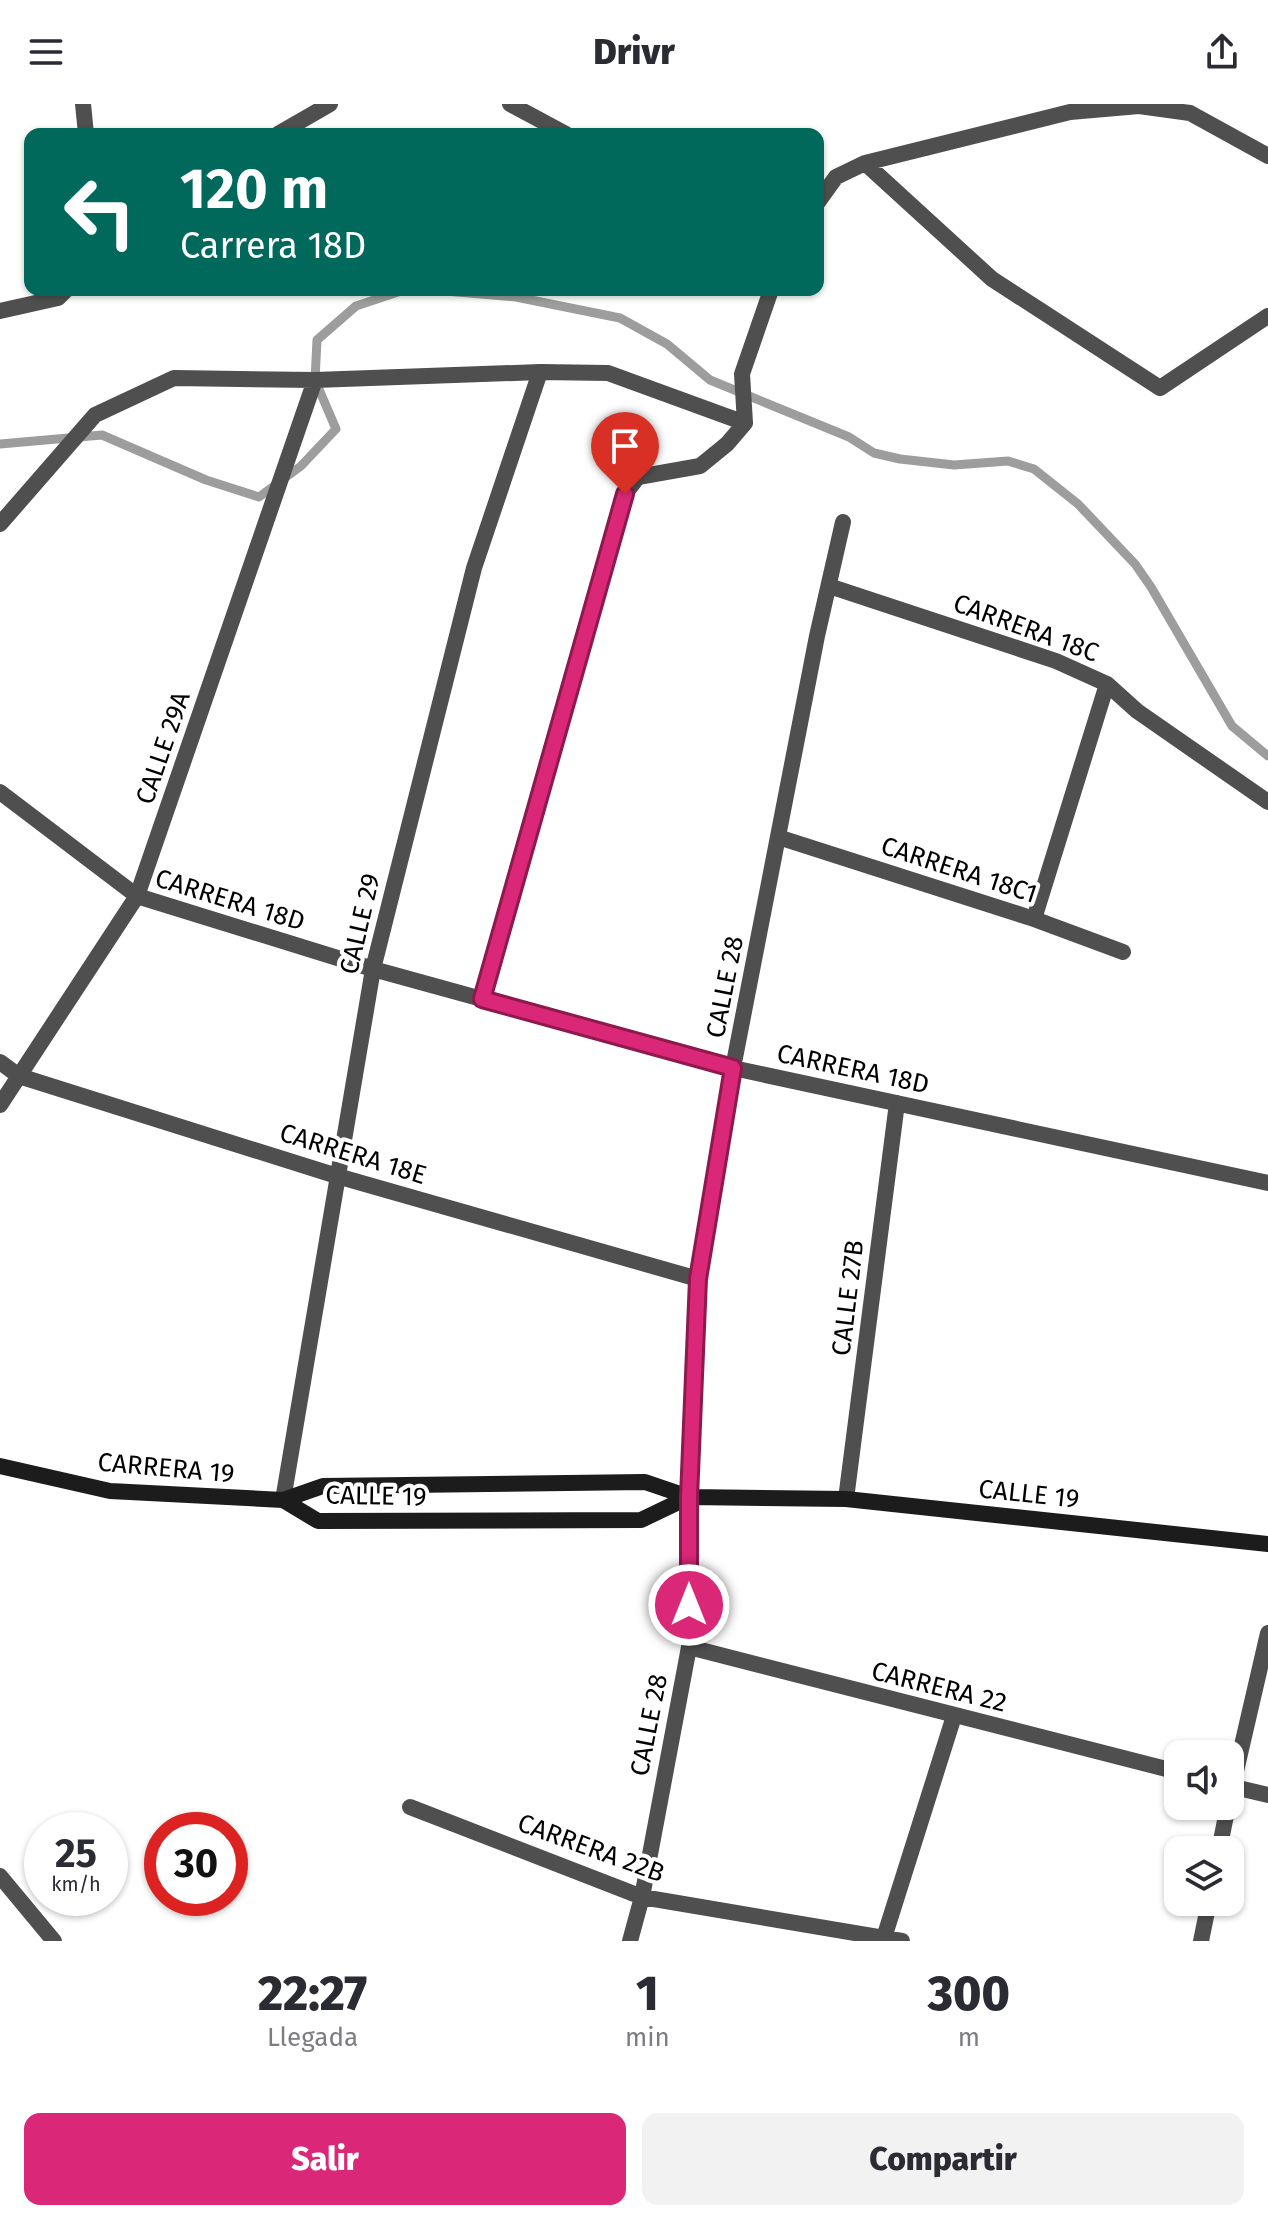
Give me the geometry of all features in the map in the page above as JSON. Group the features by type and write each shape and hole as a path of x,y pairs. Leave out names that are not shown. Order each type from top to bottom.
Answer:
{"main road":[{"name":"CARRERA 19","path":"0,1466 110,1491 283,1500"},
{"name":"CALLE 19","path":"283,1500 323,1486 645,1482 689,1497 846,1499 1268,1544"},
{"name":"CALLE 19","path":"283,1500 318,1521 641,1520 689,1497"}],"street":[{"path":"83,104 85,128"},
{"path":"288,128 330,104"},
{"path":"510,104 555,128"},
{"path":"824,194 836,177 865,163 1070,112 1138,105 1190,113 1268,156"},
{"path":"865,163 992,279 1160,388 1268,316"},
{"path":"0,311 60,296"},
{"path":"482,999 625,494 638,477 700,466 727,444 745,423 742,374 769,296"},
{"path":"0,524 95,415 174,378 315,380 540,372 608,373 745,423"},
{"name":"CALLE 29","path":"283,1500 373,969 474,568 540,372"},
{"name":"CALLE 29A","path":"0,1105 137,896 315,380"},
{"name":"CALLE 28","path":"630,1941 642,1897 689,1647 689,1497 698,1279 733,1068 843,522"},
{"name":"CARRERA 18C","path":"829,586 1056,661 1107,684 1137,711 1268,802"},
{"path":"1034,919 1107,684"},
{"name":"CARRERA 18D","path":"0,792 137,896 373,969 733,1068 1268,1183"},
{"name":"CARRERA 18C1","path":"778,837 1034,919 1123,952"},
{"name":"CARRERA 18E","path":"0,1062 19,1076 337,1176 698,1279"},
{"name":"CALLE 27B","path":"846,1499 897,1103"},
{"path":"1243,1740 1268,1633"},
{"name":"CARRERA 22","path":"689,1647 1164,1768"},
{"path":"883,1939 954,1716"},
{"path":"1244,1792 1268,1795"},
{"name":"CARRERA 22B","path":"410,1807 642,1897 902,1941"},
{"path":"0,1876 54,1941"},
{"path":"1201,1941 1206,1916"}],"waterway":[{"path":"0,444 102,435 206,480 259,497 301,466 336,429 315,380 317,340 356,306 386,296"},
{"path":"504,296 620,318 667,344 710,380 849,437 874,453 954,465 1008,461 1034,469 1078,504 1135,564 1232,726 1268,756"}],"route":[{"path":"625,494 482,999 733,1068 698,1279 689,1497 689,1605"}]}
